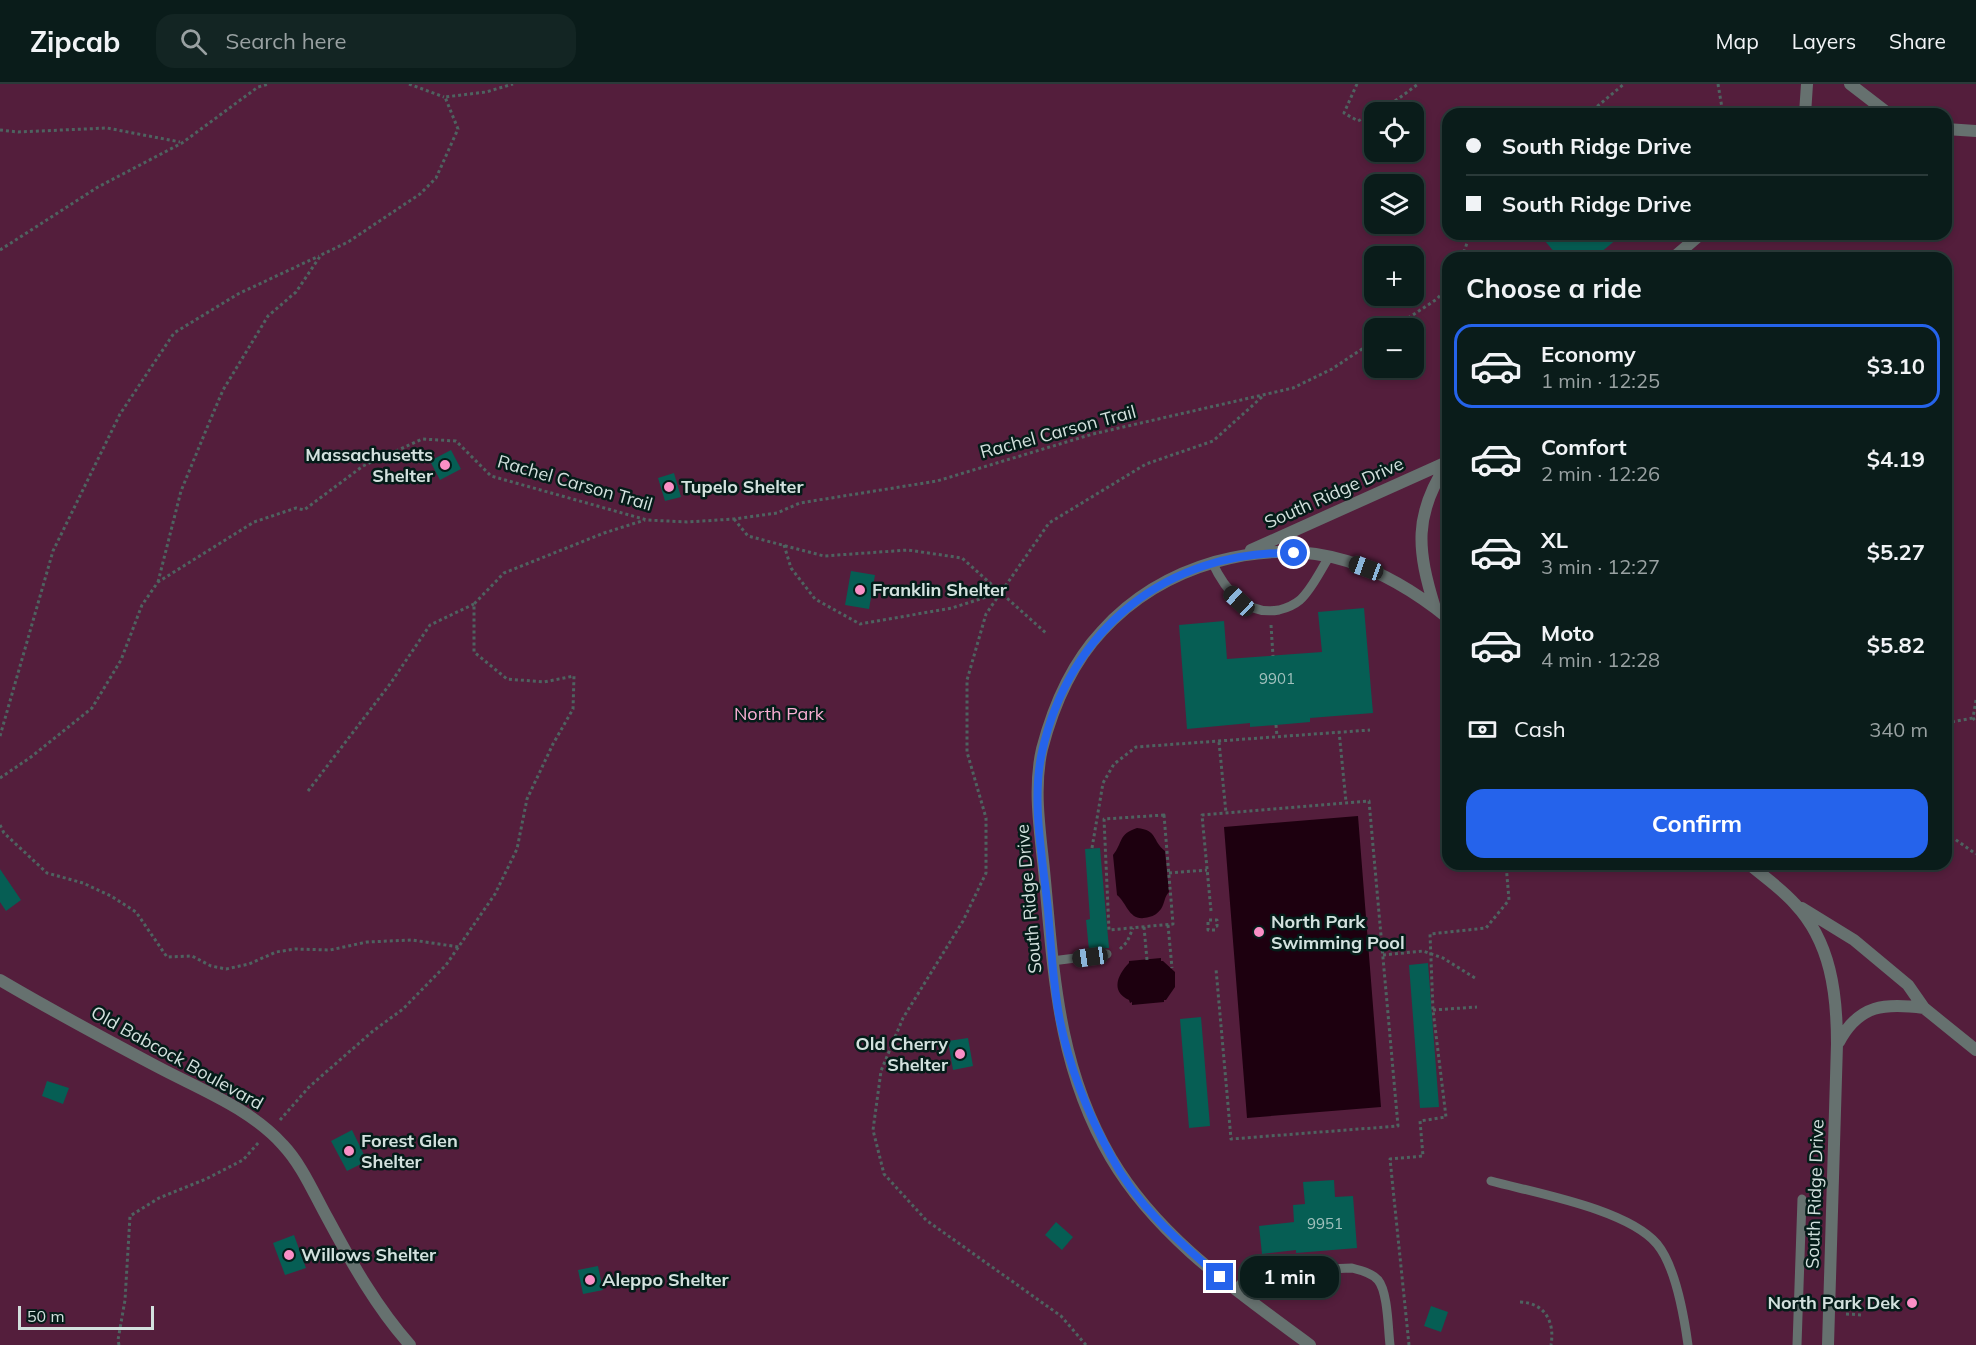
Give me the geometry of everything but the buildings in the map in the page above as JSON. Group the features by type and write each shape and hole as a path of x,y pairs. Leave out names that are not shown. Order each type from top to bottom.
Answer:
{"street":[{"path":"1805,108 1807,84"},
{"path":"1850,84 1881,108"},
{"path":"1952,129 1976,131"},
{"path":"1680,252 1694,240"},
{"name":"South Ridge Drive","path":"1235,556 1442,464"},
{"name":"South Ridge Drive","path":"1435,608 1426,578 1420,530 1432,488 1442,471"},
{"name":"South Ridge Drive","path":"1310,1345 1236,1289 1177,1240 1152,1214 1112,1159 1082,1095 1060,1019 1052,961 1038,789 1041,753 1060,696 1080,659 1102,630 1149,592 1187,570 1235,556 1265,552 1329,557 1385,575 1442,613"},
{"name":"South Ridge Drive","path":"1756,870 1795,903 1854,940 1908,986 1924,1008 1976,1050"},
{"name":"South Ridge Drive","path":"1795,903 1816,933 1831,970 1837,1018 1828,1345"},
{"name":"Old Babcock Boulevard","path":"0,980 71,1021 238,1109 269,1131 285,1146 356,1268 388,1317 410,1345"},
{"path":"1837,1044 1846,1028 1866,1011 1898,1006 1924,1008"}],"lane":[{"path":"1212,562 1221,581 1239,601 1248,607 1270,611 1285,608 1303,598 1329,557"},
{"path":"1052,961 1107,954"},
{"path":"1491,1181 1596,1210 1624,1220 1643,1232 1657,1245 1665,1257 1676,1284 1688,1345"},
{"path":"1797,1345 1802,1199"},
{"path":"1236,1289 1251,1272 1352,1268 1366,1272 1378,1280 1384,1296 1390,1345"}],"path":[{"path":"0,250 98,187 182,142 258,87 269,84"},
{"path":"409,84 445,97 486,92 513,84"},
{"path":"1357,84 1344,113 1358,120 1398,99 1418,84"},
{"path":"1595,108 1624,84"},
{"path":"1718,84 1723,108"},
{"path":"0,736 53,551 120,414 174,333 238,294 348,242 420,194 436,178 458,129 445,97"},
{"path":"0,130 18,132 107,128 182,142"},
{"path":"158,582 181,491 223,390 268,316 296,292 321,255"},
{"path":"1408,318 1442,293"},
{"name":"Rachel Carson Trail","path":"0,778 31,757 92,708 121,660 142,605 158,582 254,522 296,508 304,510 363,466 422,440 456,441 491,476 646,519 687,522 734,519 777,513 800,503 937,481 1093,434 1293,388 1332,369 1364,348"},
{"path":"1086,1345 1061,1316 926,1220 884,1174 873,1130 881,1071 903,1018 963,921 986,873 986,818 967,752 967,680 986,614 1048,523 1146,464 1213,441 1264,394"},
{"path":"308,791 390,684 430,625 474,604 504,573 604,533 646,519"},
{"path":"734,519 748,536 824,556 908,550 962,558 1046,633"},
{"path":"784,545 791,568 816,599 860,624 952,608 1001,593"},
{"path":"0,825 4,833 47,873 93,888 136,912 167,957 192,956 211,966 226,969 249,964 276,952 295,949 330,950 367,942 412,939 459,947 495,894 517,849 527,799 553,744 573,709 573,676 544,682 507,678 474,651 474,604"},
{"path":"1270,611 1273,656"},
{"path":"1976,700 1973,718 1976,722"},
{"path":"1952,722 1973,718"},
{"path":"1276,725 1277,737"},
{"path":"1092,848 1103,783 1114,764 1136,747 1370,729"},
{"path":"1340,731 1347,802"},
{"path":"1219,742 1226,813"},
{"path":"1211,911 1202,815 1369,801 1398,1126 1232,1139 1216,969"},
{"path":"1164,815 1169,873 1173,924 1109,930 1104,819 1164,815"},
{"path":"1952,837 1976,854"},
{"path":"1169,873 1207,870"},
{"path":"1409,1345 1390,1159 1423,1156 1420,1121 1446,1118 1433,1010 1430,934 1486,928 1509,900 1506,870"},
{"path":"1168,925 1172,968"},
{"path":"1144,927 1147,960"},
{"path":"1107,954 1113,954 1127,942 1133,928"},
{"path":"1383,955 1423,951 1443,958 1475,978"},
{"path":"1433,1010 1477,1007"},
{"path":"1520,1302 1529,1302 1544,1310 1551,1322 1551,1345"},
{"path":"1846,1314 1863,1315"}],"green space":[{"name":"North Park","path":"0,84 1976,84 1976,1345 0,1345"}],"shaded area":[{"path":"1358,816 1381,1107 1247,1118 1224,827"},
{"path":"1137,828 1152,834 1165,851 1169,892 1159,912 1142,918 1133,915 1117,895 1113,855 1124,836"},
{"path":"1161,958 1161,961 1175,972 1175,987 1164,1002 1132,1005 1132,1002 1130,1003 1119,992 1118,982 1122,972 1129,961"}],"place":[{"name":"Massachusetts Shelter","path":"445,465"},
{"name":"Tupelo Shelter","path":"669,487"},
{"name":"Franklin Shelter","path":"860,590"},
{"name":"North Park Swimming Pool","path":"1259,932"},
{"name":"Old Cherry Shelter","path":"960,1054"},
{"name":"Forest Glen Shelter","path":"349,1151"},
{"name":"Willows Shelter","path":"289,1255"},
{"name":"Aleppo Shelter","path":"590,1280"},
{"name":"North Park Dek","path":"1912,1303"}],"route":[{"path":"1220,1277 1177,1240 1152,1214 1131,1186 1112,1159 1078,1085 1060,1019 1053,971 1040,828 1038,789 1041,753 1060,696 1080,659 1102,630 1126,609 1149,592 1187,570 1235,556 1265,552 1294,553"}]}
